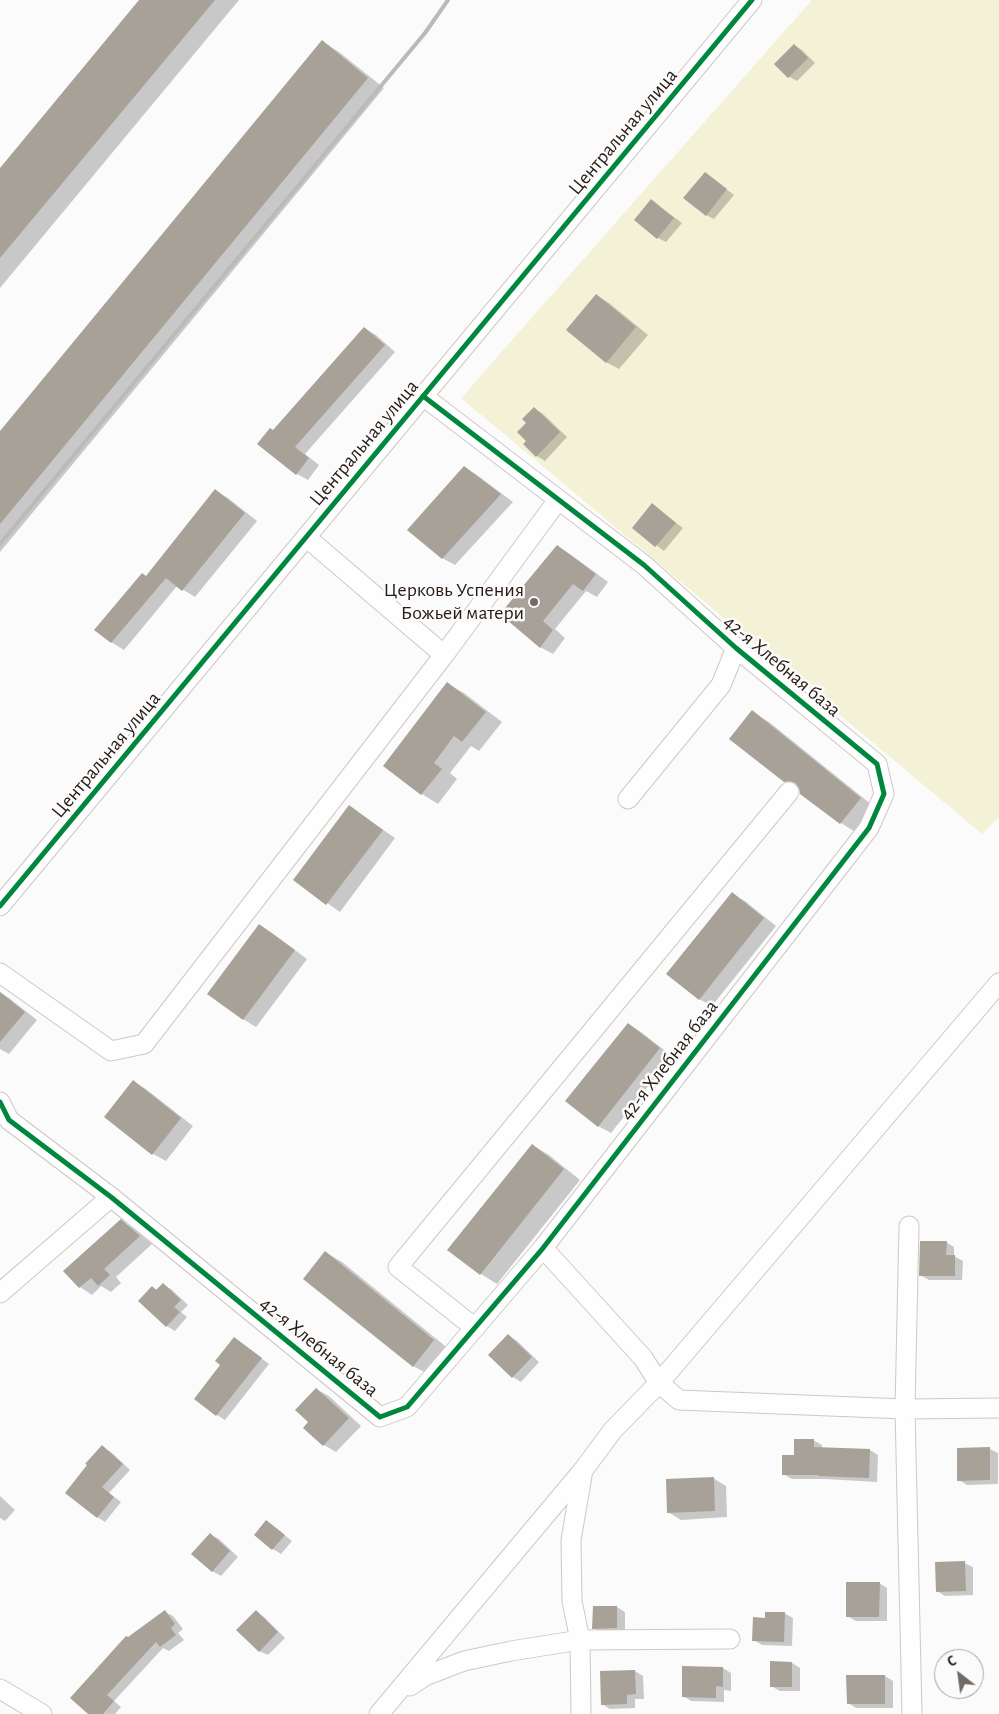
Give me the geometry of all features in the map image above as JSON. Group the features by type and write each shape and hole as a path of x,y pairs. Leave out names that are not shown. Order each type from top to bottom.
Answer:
{"street":[{"name":"Центральная улица","path":"0,906 752,0"},
{"name":"42-я Хлебная база","path":"0,1102 9,1120 111,1197 380,1417 407,1407 543,1248 869,828 884,794 877,764 736,648 644,565 423,396"},
{"path":"0,973 111,1050 144,1044 444,654 558,500"},
{"path":"306,537 444,654"},
{"path":"628,799 721,685 736,648"},
{"path":"475,1328 398,1267 789,792"},
{"path":"379,1714 584,1469 613,1430 659,1383 999,983"},
{"path":"0,1293 111,1197"},
{"path":"909,1226 905,1409 912,1714"},
{"path":"543,1248 643,1358 659,1383 679,1400 905,1409 999,1408"},
{"path":"580,1714 580,1640 572,1601 571,1540 584,1469"},
{"path":"393,1698 425,1676 464,1661 511,1651 580,1640 730,1639"},
{"path":"0,1689 42,1714"}],"shaded area":[{"path":"812,0 999,0 999,817 982,834 461,398"}],"building":[{"path":"139,0 215,0 0,258 0,168"},
{"path":"322,40 368,78 0,524 0,431"},
{"path":"794,44 808,58 788,78 774,64"},
{"path":"705,172 727,189 706,216 683,198"},
{"path":"651,199 674,218 657,239 634,220"},
{"path":"596,294 636,327 606,363 566,330"},
{"path":"364,327 385,345 295,447 309,458 296,475 257,444 270,428 273,430"},
{"path":"534,407 560,432 536,457 523,444 526,441 517,432 526,423 522,419"},
{"path":"464,466 501,494 442,559 407,530"},
{"path":"215,489 245,513 182,591 166,578 111,643 94,630 142,573 146,576"},
{"path":"652,503 676,523 655,547 632,528"},
{"name":"Церковь Успения Божьей матери","path":"557,545 596,574 583,591 573,584 543,621 553,630 540,648 500,614"},
{"path":"447,682 486,712 462,742 454,736 434,763 442,769 421,795 383,766"},
{"path":"752,710 861,798 840,824 800,794 796,783 784,782 729,739"},
{"path":"349,805 383,830 326,905 293,880"},
{"path":"732,892 764,918 699,1000 666,974"},
{"path":"259,924 295,950 243,1020 207,994"},
{"path":"0,992 25,1012 0,1042"},
{"path":"628,1023 660,1048 598,1127 565,1101"},
{"path":"133,1080 181,1118 152,1155 104,1117"},
{"path":"532,1144 564,1169 480,1275 447,1250"},
{"path":"121,1219 140,1236 104,1269 110,1275 98,1286 91,1278 79,1288 63,1271"},
{"path":"920,1241 947,1241 946,1255 955,1255 955,1276 919,1276"},
{"path":"325,1251 434,1340 413,1367 303,1279"},
{"path":"163,1283 181,1300 174,1307 180,1312 166,1327 138,1301 152,1286 156,1290"},
{"path":"508,1334 532,1357 512,1378 488,1355"},
{"path":"234,1337 262,1358 216,1416 194,1399 220,1365 215,1361"},
{"path":"316,1388 349,1418 323,1446 303,1428 308,1422 295,1410"},
{"path":"794,1439 814,1439 814,1447 870,1449 869,1478 782,1475 782,1455 794,1455"},
{"path":"102,1445 123,1464 102,1487 114,1497 97,1518 65,1493 87,1465 85,1464"},
{"path":"990,1447 990,1480 957,1481 957,1448"},
{"path":"714,1477 715,1511 667,1513 666,1479"},
{"path":"266,1520 285,1535 272,1550 254,1535"},
{"path":"210,1533 230,1551 212,1572 191,1554"},
{"path":"965,1561 966,1591 936,1592 935,1562"},
{"path":"846,1582 880,1582 879,1617 846,1617"},
{"path":"593,1606 617,1606 617,1628 592,1629"},
{"path":"165,1610 175,1624 171,1628 176,1635 160,1647 156,1642 107,1695 114,1701 103,1714 88,1714 70,1698 126,1636 128,1637"},
{"path":"256,1610 278,1632 259,1652 236,1630"},
{"path":"765,1612 785,1612 784,1642 752,1641 753,1617 765,1618"},
{"path":"770,1661 792,1662 792,1687 770,1687"},
{"path":"682,1666 723,1667 723,1687 716,1686 716,1698 682,1697"},
{"path":"635,1670 636,1694 627,1695 627,1704 601,1705 600,1671"},
{"path":"846,1675 885,1675 885,1704 847,1704"}],"railway":[{"path":"0,544 425,33 448,0"}],"cycle path":[{"path":"0,906 752,0"},
{"path":"0,1102 9,1120 111,1197 380,1417 407,1407 543,1248 869,828 884,794 877,764 736,648 644,565 423,396"}],"place":[{"name":"Церковь Успения Божьей матери","path":"534,602"}]}
